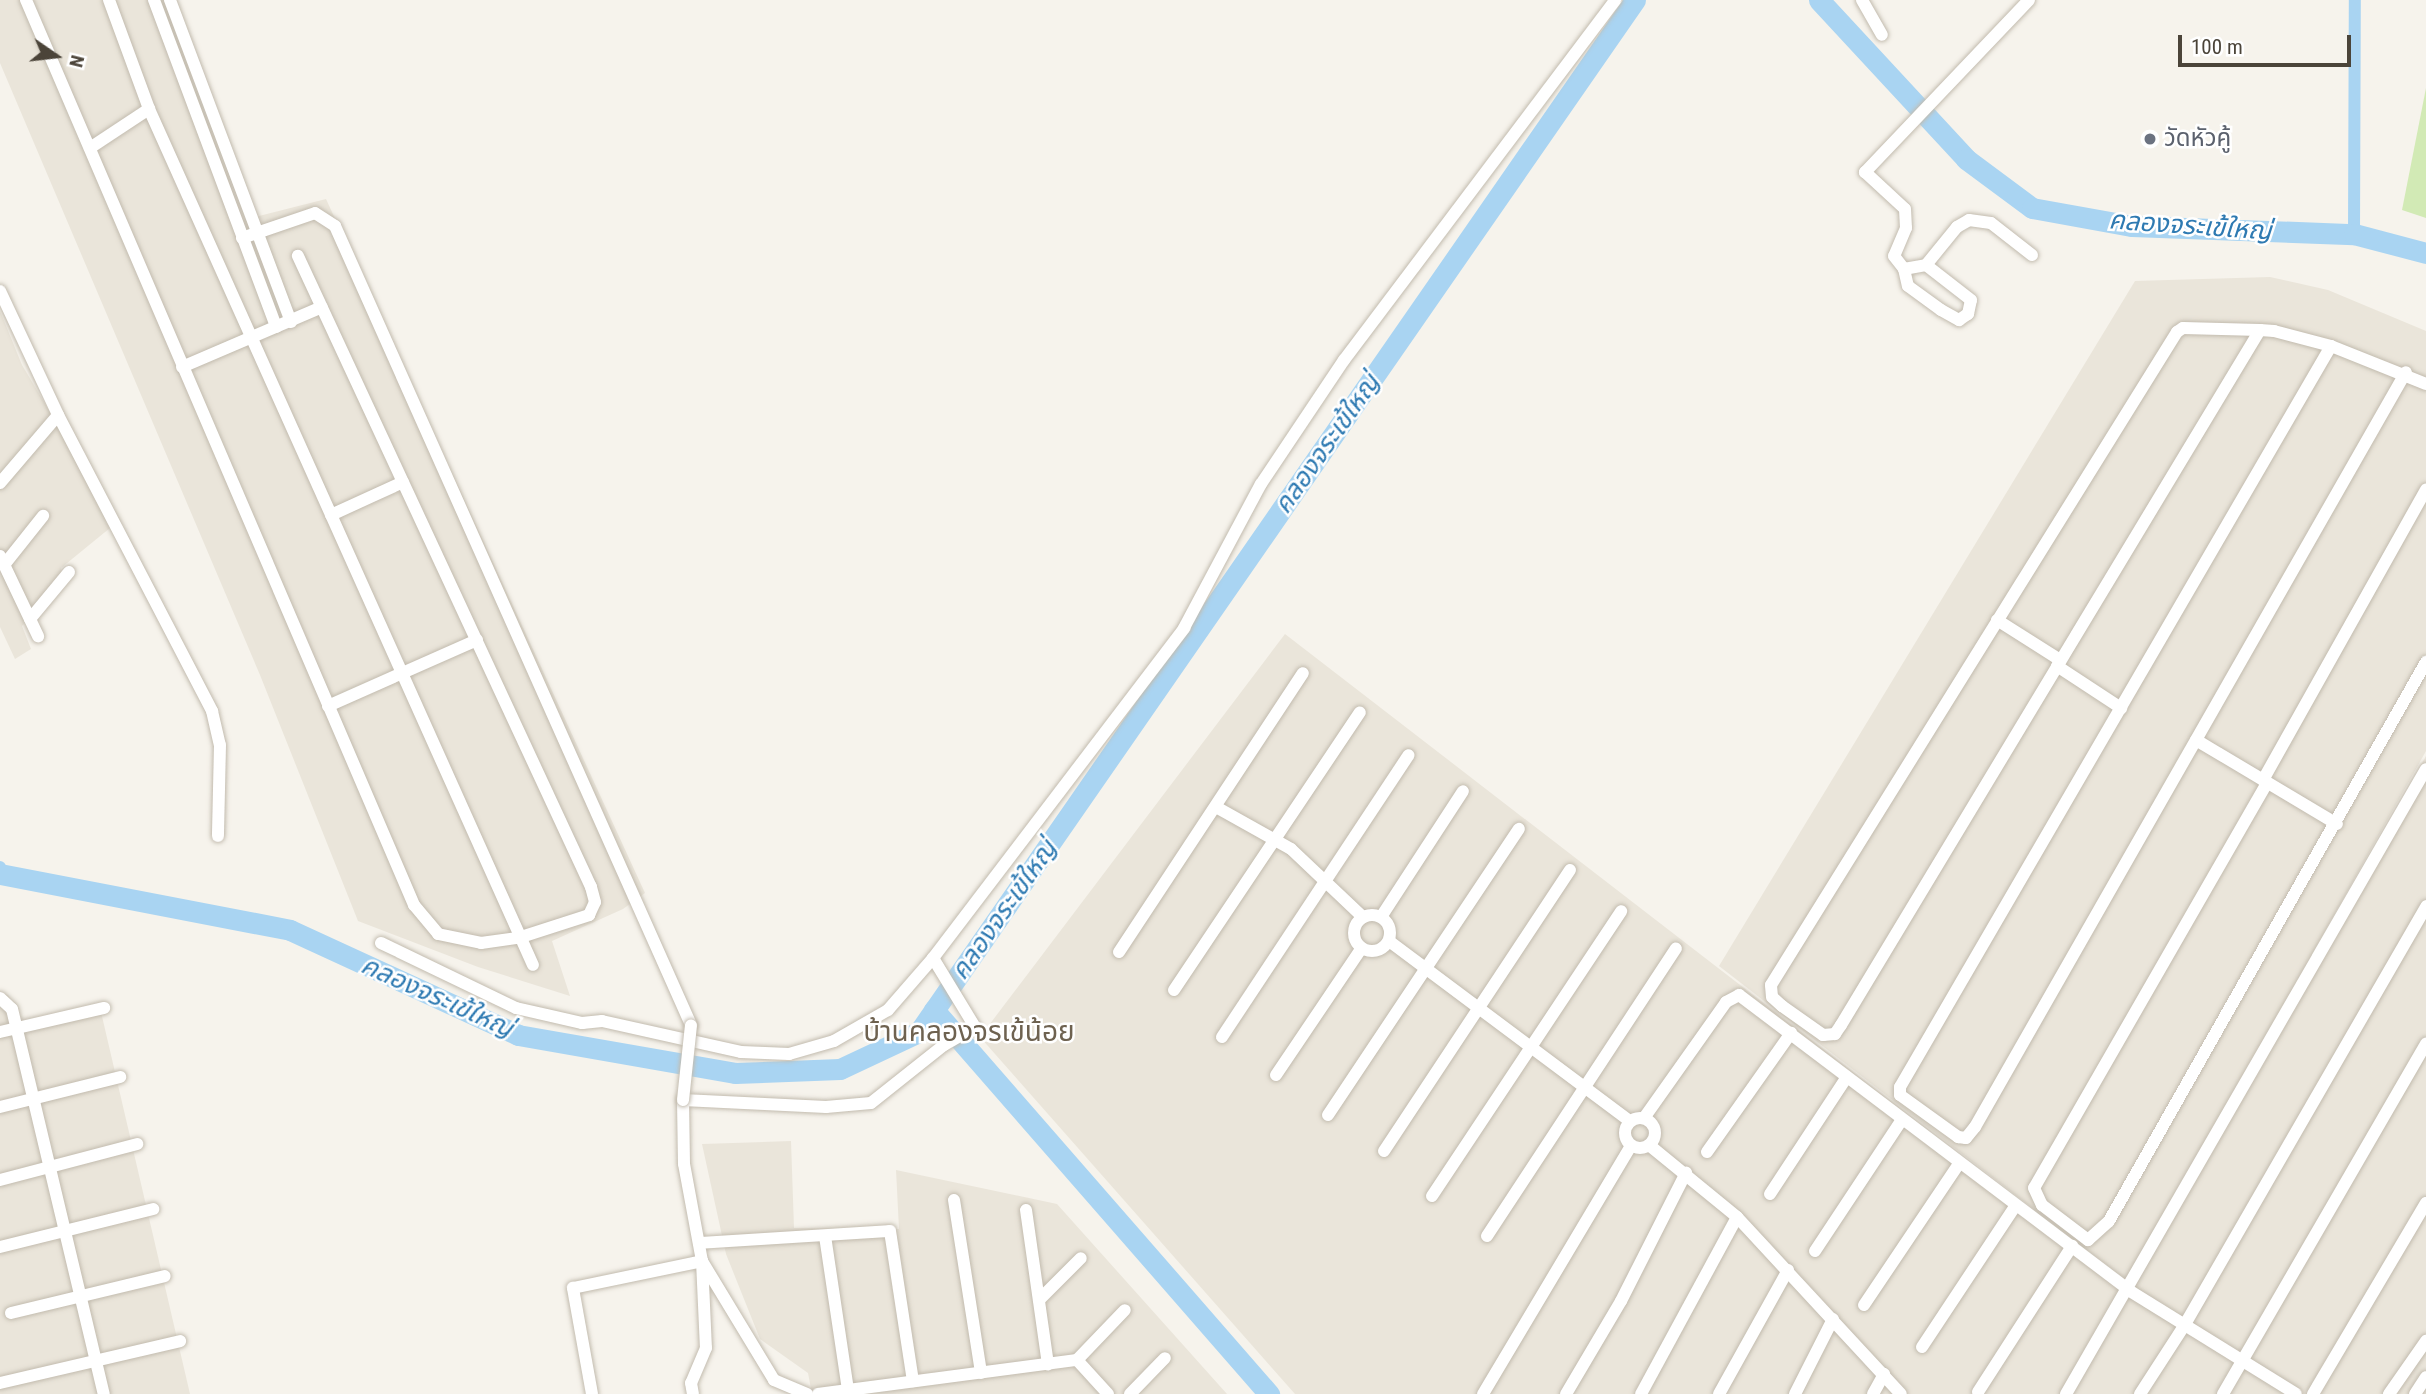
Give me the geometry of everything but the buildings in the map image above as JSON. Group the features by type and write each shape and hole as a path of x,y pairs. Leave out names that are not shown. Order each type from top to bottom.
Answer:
{"street":[{"path":"26,0 414,905 428,927 455,939 481,943 519,938 589,915 595,902 477,640 298,256"},
{"path":"109,0 149,109 533,965"},
{"path":"155,0 276,327"},
{"path":"170,0 291,322"},
{"path":"382,943 516,1008 582,1023 602,1021 741,1052 789,1054 834,1041 888,1010 936,962 1184,628 1261,484 1344,360 1615,0"},
{"path":"1862,0 1882,35"},
{"path":"1926,265 1971,300 1968,314 1959,320 1908,286 1904,270 1894,256 1906,228 1905,209 1866,172 2029,0"},
{"path":"90,148 149,109"},
{"path":"242,238 315,213 335,226 691,1025 683,1100 684,1164 702,1261 706,1348 691,1383 693,1394"},
{"path":"1904,270 1926,265 1957,227 1969,220 1991,223 2032,255"},
{"path":"0,290 58,415 212,711 220,746 218,835"},
{"path":"182,367 321,307"},
{"path":"2260,330 1835,1034 1824,1035 1772,997 1771,985 2177,332 2260,330 2331,346 2406,372 2426,384"},
{"path":"2331,346 1900,1087 1900,1095 1958,1137 1966,1138 1975,1128 2406,372"},
{"path":"0,484 58,415"},
{"path":"331,515 403,482"},
{"path":"2426,490 2265,782 2034,1188 2042,1205 2084,1237 2093,1239 2109,1221 2337,824 2426,662"},
{"path":"38,636 2,561 43,516"},
{"path":"30,619 69,572"},
{"path":"1997,620 2121,708"},
{"path":"328,706 477,640"},
{"path":"1119,952 1303,673"},
{"path":"1174,989 1360,712"},
{"path":"2196,740 2337,824"},
{"path":"1222,1037 1409,755"},
{"path":"2066,1394 2130,1291 2426,769"},
{"path":"1381,917 1463,791"},
{"path":"1216,807 1275,838 1327,880 1363,917 1381,917 1389,925 1389,941"},
{"path":"1328,1115 1519,829"},
{"path":"1384,1151 1570,870"},
{"path":"2140,1394 2184,1326 2426,906"},
{"path":"1433,1196 1621,911"},
{"path":"1361,949 1354,936 1363,917"},
{"path":"1389,941 1424,970 1630,1121"},
{"path":"1361,949 1377,951 1389,941"},
{"path":"1487,1236 1676,948"},
{"path":"1276,1075 1361,949"},
{"path":"683,1100 826,1107 871,1103 944,1045 956,1041 973,1027 936,962"},
{"path":"1631,1146 1624,1131 1630,1121 1644,1118 1731,996 1751,1002 1958,1165 2130,1291 2296,1394"},
{"path":"0,998 12,1009 17,1028 104,1394"},
{"path":"0,1032 104,1008"},
{"path":"1707,1152 1791,1033"},
{"path":"2223,1394 2426,1044"},
{"path":"0,1107 120,1077"},
{"path":"1770,1194 1847,1077"},
{"path":"1644,1118 1655,1130 1649,1145"},
{"path":"1815,1251 1901,1121"},
{"path":"0,1180 137,1144"},
{"path":"1631,1146 1649,1145 1737,1217 1901,1394"},
{"path":"1483,1394 1631,1146"},
{"path":"1864,1305 1958,1165"},
{"path":"1566,1394 1621,1301 1686,1173"},
{"path":"954,1200 981,1373"},
{"path":"2313,1394 2426,1203"},
{"path":"1922,1346 2016,1205"},
{"path":"0,1247 153,1209"},
{"path":"1026,1210 1048,1364"},
{"path":"1641,1394 1737,1217"},
{"path":"699,1243 890,1231 913,1381"},
{"path":"825,1236 848,1390"},
{"path":"1978,1392 2072,1246"},
{"path":"1039,1300 1081,1258"},
{"path":"592,1394 573,1288 702,1261"},
{"path":"702,1261 774,1380 807,1394"},
{"path":"1720,1394 1788,1270"},
{"path":"11,1313 165,1276"},
{"path":"818,1394 1077,1360 1125,1310"},
{"path":"1795,1394 1833,1319"},
{"path":"0,1383 180,1341"},
{"path":"2389,1394 2426,1341"},
{"path":"1130,1394 1166,1358"},
{"path":"1077,1360 1108,1394"},
{"path":"1873,1394 1884,1374"},
{"path":"2415,1394 2426,1377"}],"shaded area":[{"path":"0,0 164,0 243,220 326,199 645,893 623,909 552,941 570,996 478,967 358,921 260,675 0,63"},
{"path":"2270,277 2328,290 2426,331 2426,751 2128,1282 1719,966 2135,281"},
{"path":"0,311 22,365 73,451 110,528 61,568 63,581 22,626 31,649 15,659 0,627"},
{"path":"1285,634 2129,1285 2426,756 2426,1394 1295,1394 980,1037"},
{"path":"0,993 8,995 24,1026 101,1012 190,1394 0,1394"},
{"path":"791,1141 794,1228 899,1229 896,1170 1057,1204 1227,1394 812,1394 808,1373 760,1339 726,1254 702,1144"}],"green space":[{"path":"2426,88 2426,218 2402,210"}],"waterway":[{"name":"คลองจระเข้ใหญ่","path":"0,874 290,930 518,1035 735,1073 840,1069 919,1032 1635,0"},
{"name":"คลองจระเข้ใหญ่","path":"1819,0 1966,159 2032,208 2132,226 2354,234 2426,253"},
{"path":"2354,234 2355,0"},
{"name":"คลองจระเข้ใหญ่","path":"0,867 3,874"},
{"path":"934,1010 1269,1394"}],"place":[{"name":"วัดหัวคู้","path":"2150,139"}],"district":[{"name":"บ้านคลองจรเข้น้อย","path":"969,1032"}]}
